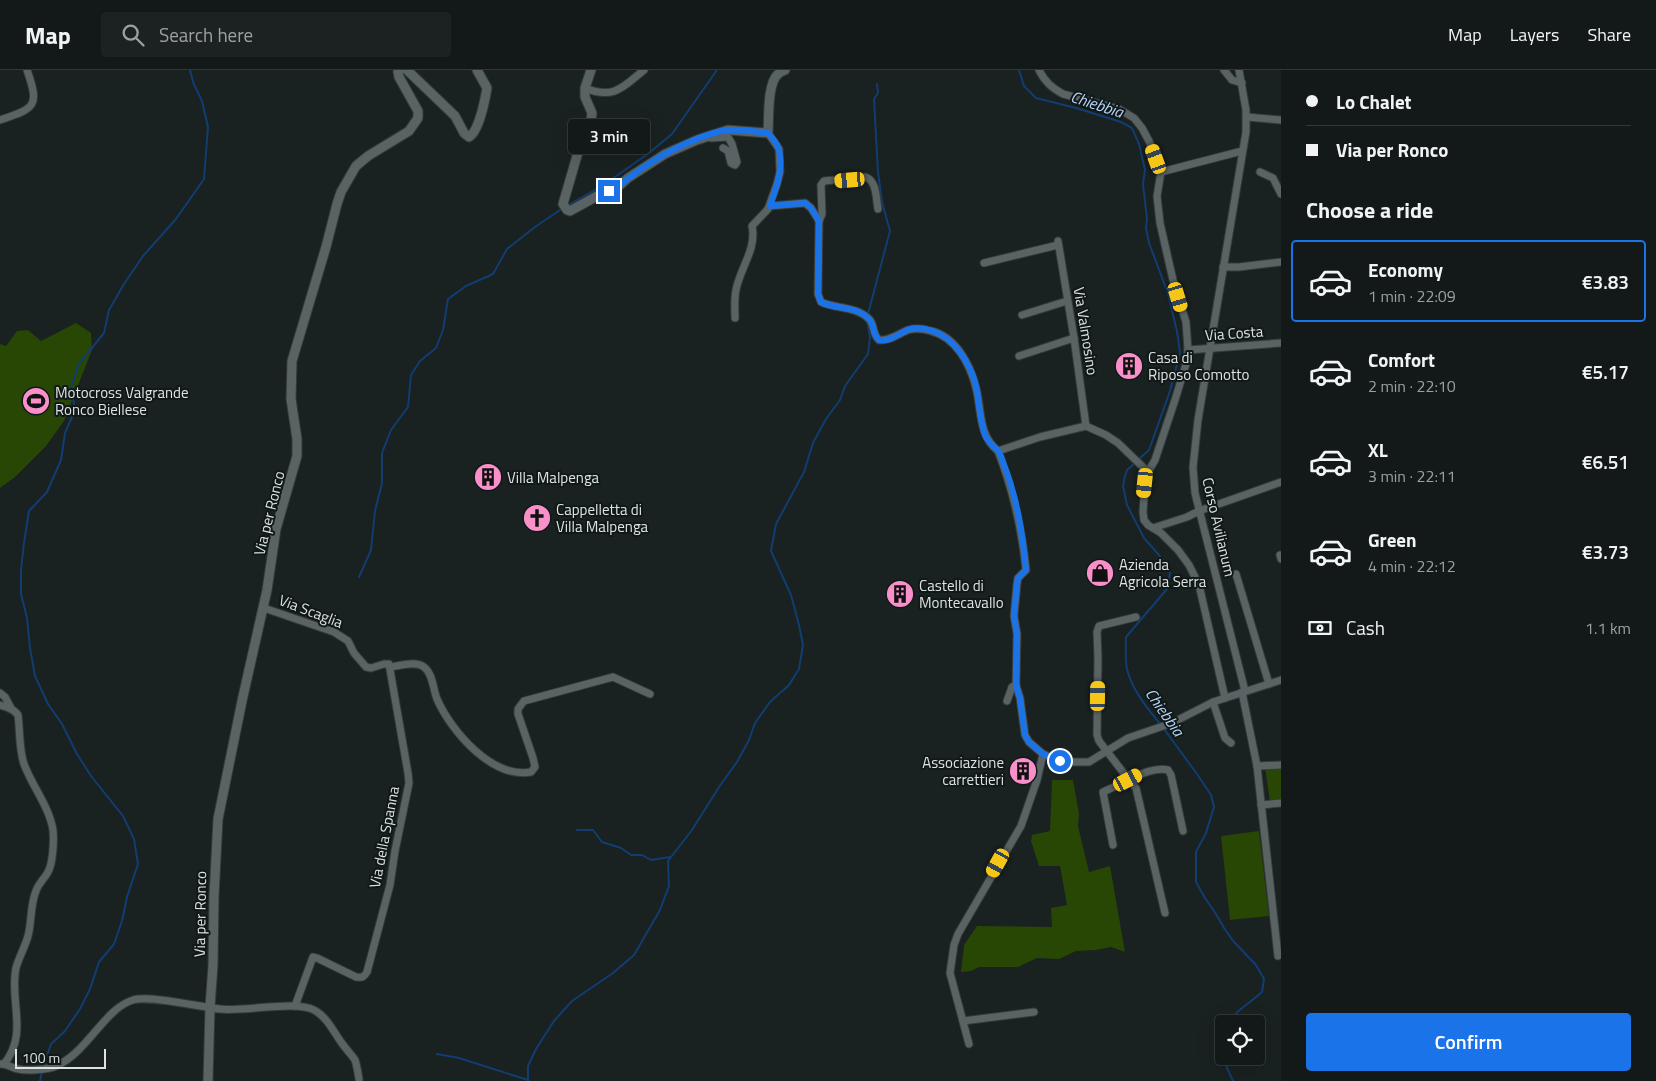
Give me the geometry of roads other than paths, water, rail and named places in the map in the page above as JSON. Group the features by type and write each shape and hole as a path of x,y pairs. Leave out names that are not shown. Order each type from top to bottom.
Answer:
{"street":[{"path":"0,120 22,113 29,108 33,100 33,88 26,70"},
{"name":"Via per Ronco","path":"208,1081 218,819 242,701 264,608 276,529 297,456 297,439 291,399 292,361 341,192 356,166 368,156 409,131 418,118 418,112 399,77 398,72 400,70"},
{"path":"407,70 455,116 464,133 469,136 474,134 480,118 487,88 477,70"},
{"path":"591,70 585,88 585,97 592,113 591,120 581,142 565,207 572,211 584,202 619,186 665,154 698,140 728,130 768,133"},
{"path":"585,88 603,93 615,92 644,70"},
{"path":"735,318 736,289 754,235 752,226 770,206 778,184 780,160 778,146 768,133 771,89 777,74 785,70"},
{"path":"1039,70 1044,81 1056,90 1064,94 1120,109 1134,118 1149,141 1161,172 1157,196 1160,223 1173,280 1186,322 1188,350 1187,362 1176,400 1155,460 1148,472 1145,483 1143,512 1144,520 1169,539 1178,550 1189,565 1199,585 1225,698"},
{"path":"1224,70 1232,80 1242,83"},
{"name":"Corso Avilianum","path":"1239,70 1247,118 1192,467 1199,511 1243,692 1257,766 1278,956"},
{"path":"1247,118 1281,120"},
{"path":"698,140 700,142 713,138 728,137 737,162 735,164 731,163 728,151 723,148"},
{"path":"1161,172 1242,151"},
{"path":"1260,172 1273,178 1281,194"},
{"path":"878,209 872,182 869,178 824,181 821,185 820,203 822,214 819,221 819,300 823,304 844,307 867,317 879,340 891,338 909,330 920,329 939,333 957,347 972,375 980,419 986,438 998,451 1010,480 1018,514 1026,570 1018,578 1014,616 1017,634 1016,685 1020,698 1025,735 1029,742 1043,754 1060,761 1089,762 1122,741 1172,723 1213,702 1281,680"},
{"path":"770,206 805,203 811,208 819,221"},
{"name":"Via Valmosino","path":"984,264 1058,243 1086,426"},
{"path":"1223,267 1281,262"},
{"path":"1022,315 1068,301"},
{"path":"1019,356 1074,338"},
{"name":"Via Costa","path":"1188,350 1281,343"},
{"path":"998,451 1086,426 1106,435 1148,472"},
{"path":"1153,528 1281,482"},
{"path":"1236,574 1269,684"},
{"name":"Via Scaglia","path":"264,608 334,632 348,641 354,653 366,667 371,668 384,664 389,664 391,667"},
{"path":"1136,617 1099,626 1097,632 1097,735 1099,741 1136,788 1165,912"},
{"path":"391,667 416,664 424,667 429,673 436,697 442,709 458,733 471,747 490,762 525,773 531,772 535,767 518,714 518,709 524,701 613,677 650,694"},
{"name":"Via della Spanna","path":"295,1006 312,957 361,978 367,972 390,885 409,783 391,667"},
{"path":"1007,701 1012,687 1016,685"},
{"path":"0,693 5,697 10,708"},
{"path":"1213,702 1225,738 1231,743"},
{"path":"0,705 16,711 18,715 21,754 24,765 53,830 52,862 48,872 36,889 32,901 28,935 17,966 14,987 18,1030 10,1057 2,1064"},
{"path":"969,1044 950,973 954,946 958,934 1021,826 1043,754"},
{"path":"1257,766 1281,765"},
{"path":"1113,845 1103,792 1138,775 1164,769 1168,770 1171,775 1183,831"},
{"path":"1261,805 1281,803"},
{"path":"2,1064 18,1069 42,1069 56,1066 69,1059 86,1043 114,1011 134,999 149,999 220,1010 295,1006 312,1008 320,1013 355,1060 360,1079"},
{"path":"963,1021 1034,1012"}],"waterway":[{"path":"43,1067 51,1044 65,1031 80,1009 90,989 99,962 114,944 138,864 134,839 123,816 91,776 77,754 62,724 48,704 35,676 27,618 21,594 24,543 29,511 47,492 61,460 65,433 75,410 71,387 79,364 104,333 109,310 124,284 143,256 176,219 204,179 208,127 202,101 193,82 190,70"},
{"path":"567,206 605,184 672,134 717,70"},
{"name":"Chiebbia","path":"1019,70 1024,86 1036,98 1121,122 1132,128 1139,144 1145,170 1143,184 1147,219 1146,228 1149,243 1167,291 1177,331 1180,353 1170,391 1149,450 1139,459"},
{"path":"868,314 890,231 882,202 878,172 874,99 878,93 877,84"},
{"path":"359,577 371,550 375,511 382,483 382,453 391,430 408,407 411,375 420,361 436,348 443,330 448,299 466,286 493,274 507,249 563,208"},
{"path":"528,1081 528,1066 536,1049 554,1021 572,1001 613,973 634,955 660,910 669,886 668,861 692,830 737,762 749,740 755,723 770,702 789,685 799,669 803,645 799,625 791,595 771,551 776,524 804,472 813,443 826,419 840,400 845,386 868,354 870,337 867,321"},
{"name":"Chiebbia","path":"1135,463 1127,470 1123,486 1127,505 1144,538 1159,555 1170,573 1167,589 1126,637 1126,665 1129,677 1136,691 1161,725"},
{"name":"Chiebbia","path":"1164,729 1211,795 1214,807 1206,833 1196,852 1196,882 1224,928 1234,942 1256,965 1264,979 1262,992 1236,1015"},
{"path":"577,830 593,830 602,842 621,848 631,855 642,855 651,860 670,857"},
{"path":"437,1054 459,1058 528,1080"},
{"name":"Chiebbia","path":"1226,1065 1233,1081"},
{"path":"40,1081 42,1071"}],"place":[{"name":"Casa di Riposo Comotto","path":"1129,366"},
{"name":"Motocross Valgrande Ronco Biellese","path":"36,401"},
{"name":"Villa Malpenga","path":"488,477"},
{"name":"Cappelletta di Villa Malpenga","path":"537,518"},
{"name":"Azienda Agricola Serra","path":"1100,573"},
{"name":"Castello di Montecavallo","path":"900,594"},
{"name":"Associazione carrettieri","path":"1023,771"}]}
